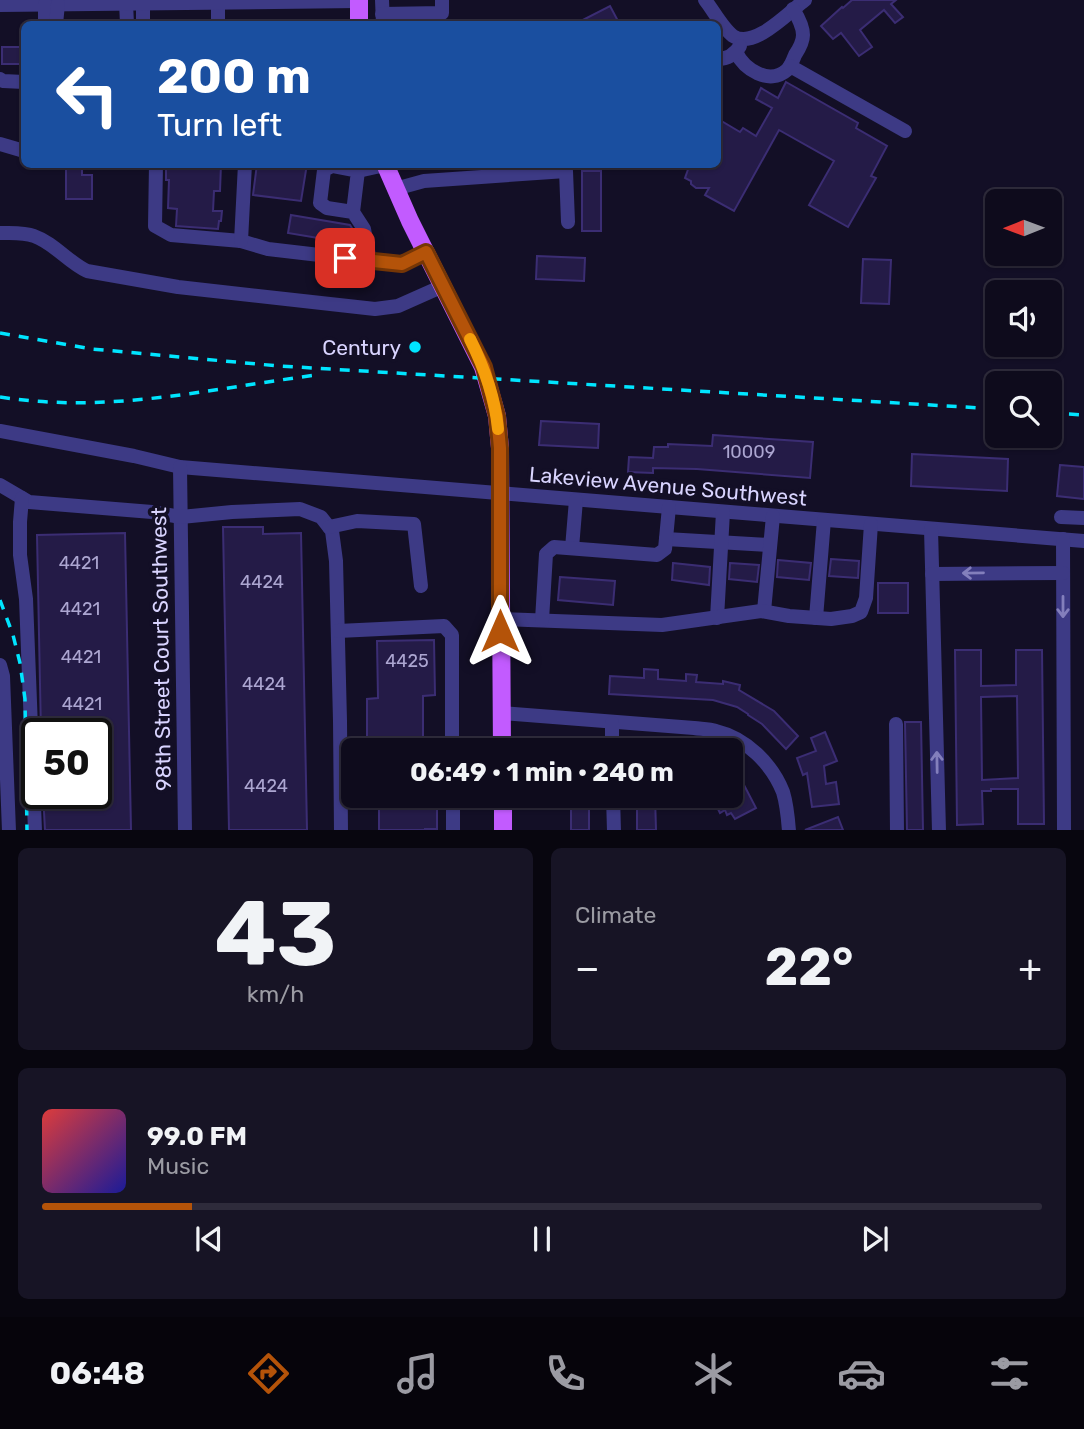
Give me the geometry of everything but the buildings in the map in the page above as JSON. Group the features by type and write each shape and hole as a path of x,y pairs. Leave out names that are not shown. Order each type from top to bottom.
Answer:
{"main road":[{"path":"359,0 359,21"},
{"path":"387,168 484,367 497,416 501,494 502,738"},
{"path":"503,808 503,830"}],"street":[{"path":"0,5 359,0"},
{"path":"382,13 442,13 442,0"},
{"path":"705,0 731,34 744,39 765,32 799,4"},
{"path":"218,2 218,21"},
{"path":"46,21 52,3"},
{"path":"52,3 55,21"},
{"path":"127,3 127,21"},
{"path":"142,3 143,21"},
{"path":"736,52 743,63 761,75 780,74 789,66 802,43 799,4"},
{"path":"721,59 736,52 744,39"},
{"path":"789,66 905,131"},
{"path":"0,79 21,82"},
{"path":"0,144 21,150"},
{"path":"156,168 155,226 171,235 241,241 268,249 402,264 426,252"},
{"path":"241,241 245,168"},
{"path":"328,168 324,170 320,203 327,208 353,212"},
{"path":"342,168 358,171 370,168"},
{"path":"358,171 353,212 364,229 370,261"},
{"path":"395,189 424,181 566,171 568,222"},
{"path":"0,233 33,235 87,271 178,287 389,309 443,286"},
{"name":"Lakeview Avenue Southwest","path":"0,431 180,467 1084,541"},
{"name":"98th Street Court Southwest","path":"180,467 185,830"},
{"path":"0,485 29,502 152,512 181,517 300,509 321,517 332,531 335,561 341,830"},
{"path":"22,498 20,555 26,599 35,830"},
{"path":"572,548 576,500"},
{"path":"542,620 546,554 554,547 657,555 665,549 669,507"},
{"path":"717,618 723,512"},
{"path":"764,611 773,516"},
{"path":"1061,517 1084,518"},
{"path":"817,618 824,520"},
{"path":"329,527 357,521 414,524 421,586"},
{"path":"500,618 662,625 764,611 831,619 852,616 861,612 866,598 871,524"},
{"path":"931,528 939,830"},
{"path":"666,539 771,545"},
{"path":"1063,539 1064,830"},
{"path":"932,574 1063,572"},
{"path":"338,631 444,626 452,635 452,738"},
{"path":"0,665 3,676 9,830"},
{"path":"502,713 694,728 733,737 762,759 777,779 788,812 789,830"},
{"path":"612,723 612,738"},
{"path":"896,724 897,830"},
{"path":"453,808 453,830"},
{"path":"613,808 614,830"}],"railway":[{"path":"0,333 92,349 279,366 985,408"},
{"path":"0,397 40,402 119,401 197,393 316,375"},
{"path":"1062,414 1084,415"},
{"path":"0,600 13,635 25,699 27,830"}],"slow traffic":[{"path":"470,339 484,367 498,429"}],"place":[{"name":"Century","path":"415,347"}],"route":[{"path":"345,258 402,264 426,252 484,367 497,416 500,448 500,631"}]}
